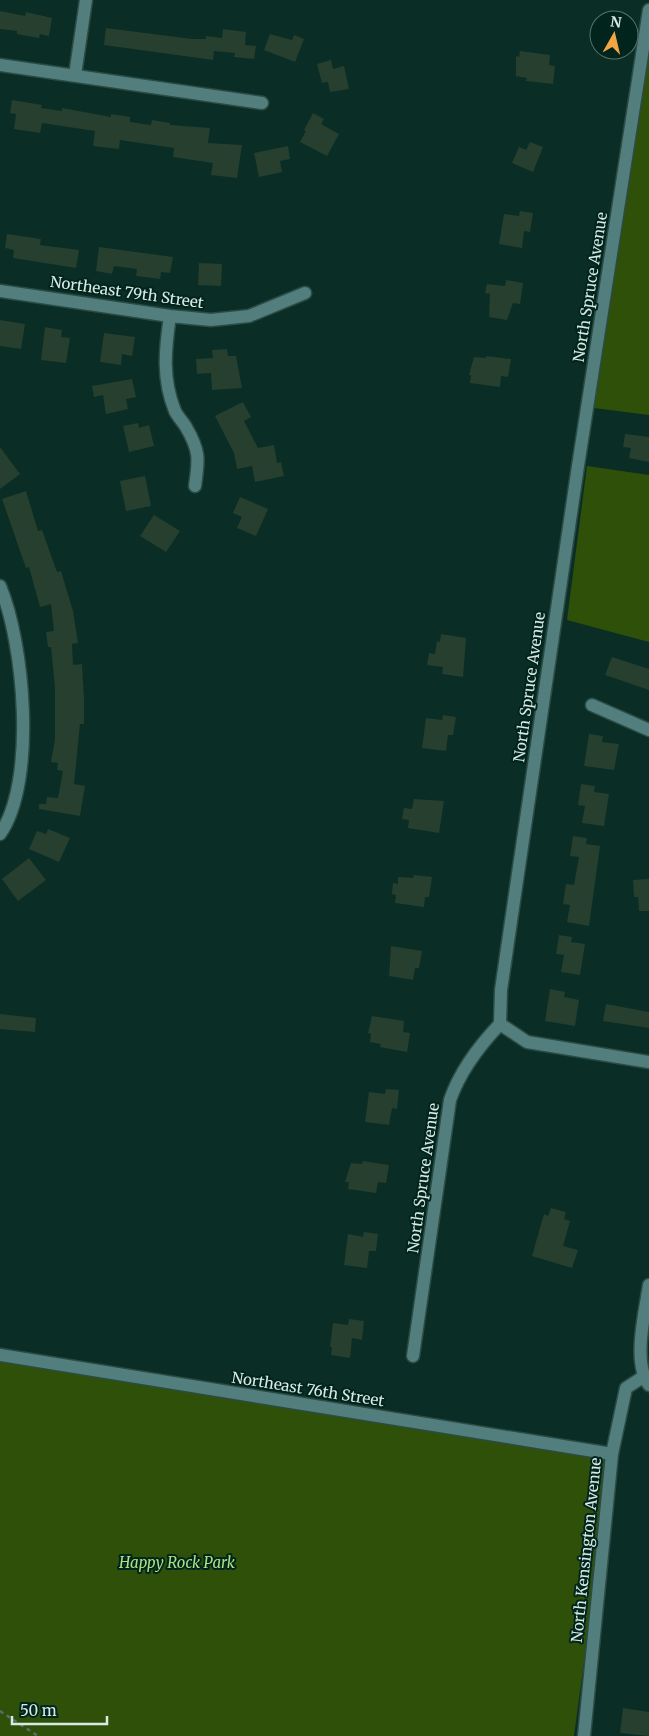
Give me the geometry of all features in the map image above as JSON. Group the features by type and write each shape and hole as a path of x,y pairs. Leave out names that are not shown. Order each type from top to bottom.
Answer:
{"street":[{"path":"75,75 86,0"},
{"name":"North Spruce Avenue","path":"413,1356 450,1100 455,1086 481,1045 500,1024 501,990 518,873 578,466 649,10"},
{"path":"0,65 262,103"},
{"name":"Northeast 79th Street","path":"0,290 170,316 211,320 249,316 305,293"},
{"path":"170,316 164,371 176,412 186,427 199,457 195,486"},
{"path":"0,586 14,628 24,728 12,813 0,834"},
{"path":"592,705 649,730"},
{"path":"500,1024 526,1042 649,1062"},
{"name":"North Kensington Avenue","path":"584,1736 612,1454 626,1388 646,1381 640,1345 649,1285"},
{"name":"Northeast 76th Street","path":"0,1355 612,1454"}],"path":[{"path":"0,1712 38,1736"}],"green space":[{"path":"649,53 649,415 594,408"},
{"path":"587,466 649,475 649,642 567,620"},
{"name":"Happy Rock Park","path":"0,1360 612,1454 574,1736 0,1736"}],"building":[{"path":"0,11 25,16 26,12 52,18 49,36 40,34 39,38 17,34 17,31 0,29"},
{"path":"106,28 192,39 206,39 206,36 222,38 223,29 246,32 245,45 256,46 254,59 234,57 235,53 214,51 213,60 104,45"},
{"path":"270,34 292,40 294,35 304,39 295,62 264,50"},
{"path":"520,51 550,55 549,65 555,66 553,84 526,81 527,78 516,76 516,56 519,57"},
{"path":"331,60 333,69 344,66 349,89 330,92 328,82 322,83 317,64"},
{"path":"12,100 42,105 41,108 62,111 62,108 111,117 111,114 130,117 130,122 151,125 152,120 170,123 170,125 210,128 208,143 242,145 237,178 211,175 213,163 173,157 174,148 120,140 119,149 93,146 95,131 42,123 40,133 14,129 16,114 10,113"},
{"path":"313,113 324,119 321,124 339,134 327,156 300,142"},
{"path":"530,142 543,147 533,172 512,163 519,147 526,150"},
{"path":"288,146 290,159 280,161 282,172 259,177 254,153"},
{"path":"520,211 533,213 530,232 524,231 522,248 499,244 504,214 519,216"},
{"path":"7,234 41,239 40,245 79,250 76,268 13,258 14,250 5,248"},
{"path":"99,247 173,257 170,273 161,272 160,279 136,276 137,269 114,266 112,274 96,271"},
{"path":"199,263 222,264 221,286 198,285"},
{"path":"506,280 523,283 520,304 513,303 507,320 489,317 490,294 485,293 487,284 505,286"},
{"path":"0,320 25,324 21,349 0,346"},
{"path":"45,327 62,330 61,337 70,338 66,363 41,360"},
{"path":"104,333 135,337 132,356 122,354 121,365 100,362"},
{"path":"227,349 228,356 236,356 242,388 212,390 211,373 197,374 196,359 213,358 212,350"},
{"path":"486,356 511,359 508,377 501,376 500,387 470,383 471,375 469,375 474,357 486,358"},
{"path":"132,379 136,397 126,399 128,409 106,414 103,395 94,397 92,386"},
{"path":"243,402 251,417 244,421 258,448 274,445 277,463 281,462 284,476 255,482 252,466 237,469 234,453 215,416"},
{"path":"138,423 139,428 149,425 154,446 129,452 123,426"},
{"path":"625,434 649,437 649,462 629,458 631,448 623,447"},
{"path":"0,447 20,474 0,489"},
{"path":"145,476 151,506 126,511 120,481"},
{"path":"26,491 38,531 42,530 57,572 61,571 73,611 78,643 72,644 73,665 82,664 84,724 80,724 74,784 85,786 80,816 39,809 39,804 46,804 47,797 58,798 63,771 57,770 58,763 51,762 55,739 55,688 51,647 48,647 46,632 54,631 51,604 40,607 29,567 26,568 2,499"},
{"path":"240,497 268,509 256,536 237,528 242,517 233,513"},
{"path":"154,515 180,531 166,552 140,536"},
{"path":"441,634 466,638 463,677 442,674 443,667 427,665 429,653 435,654 437,641 440,642"},
{"path":"612,657 649,669 649,690 605,675"},
{"path":"443,715 456,717 453,735 448,735 446,751 422,748 426,718 442,720"},
{"path":"589,734 603,736 602,742 619,744 614,770 584,766"},
{"path":"581,784 595,786 594,792 609,794 604,826 582,823 585,806 578,805"},
{"path":"414,799 444,801 439,833 408,828 409,820 402,819 404,808 412,809"},
{"path":"48,829 70,838 59,862 29,849 37,831 46,834"},
{"path":"573,836 587,838 586,844 600,846 589,926 567,922 570,905 563,904 566,884 574,885 579,857 570,856"},
{"path":"29,858 46,880 18,901 2,879"},
{"path":"414,875 432,877 429,897 425,897 424,907 395,903 396,895 392,894 393,883 398,884 398,877 413,878"},
{"path":"649,879 649,911 639,911 638,897 634,897 633,880"},
{"path":"559,935 572,937 571,942 585,944 580,975 561,972 564,955 556,954"},
{"path":"391,946 422,951 419,968 415,968 413,980 389,976"},
{"path":"550,989 565,992 564,997 579,1000 575,1026 545,1021"},
{"path":"606,1004 649,1012 649,1028 603,1021"},
{"path":"0,1014 36,1018 35,1032 0,1029"},
{"path":"372,1016 404,1021 403,1032 410,1033 407,1052 380,1047 381,1044 370,1042 371,1034 368,1033"},
{"path":"386,1089 399,1090 397,1109 392,1108 389,1125 365,1122 369,1092 385,1094"},
{"path":"363,1161 389,1165 386,1183 378,1182 376,1193 348,1189 349,1182 345,1182 351,1163 362,1164"},
{"path":"551,1208 566,1212 564,1219 570,1221 563,1246 578,1250 572,1268 532,1256 544,1214 548,1216"},
{"path":"364,1232 378,1234 376,1251 369,1251 367,1268 344,1265 348,1234 363,1237"},
{"path":"349,1319 364,1321 362,1340 352,1338 350,1358 331,1355 333,1323 348,1325"},
{"path":"623,1708 649,1712 649,1736 620,1733"}]}
